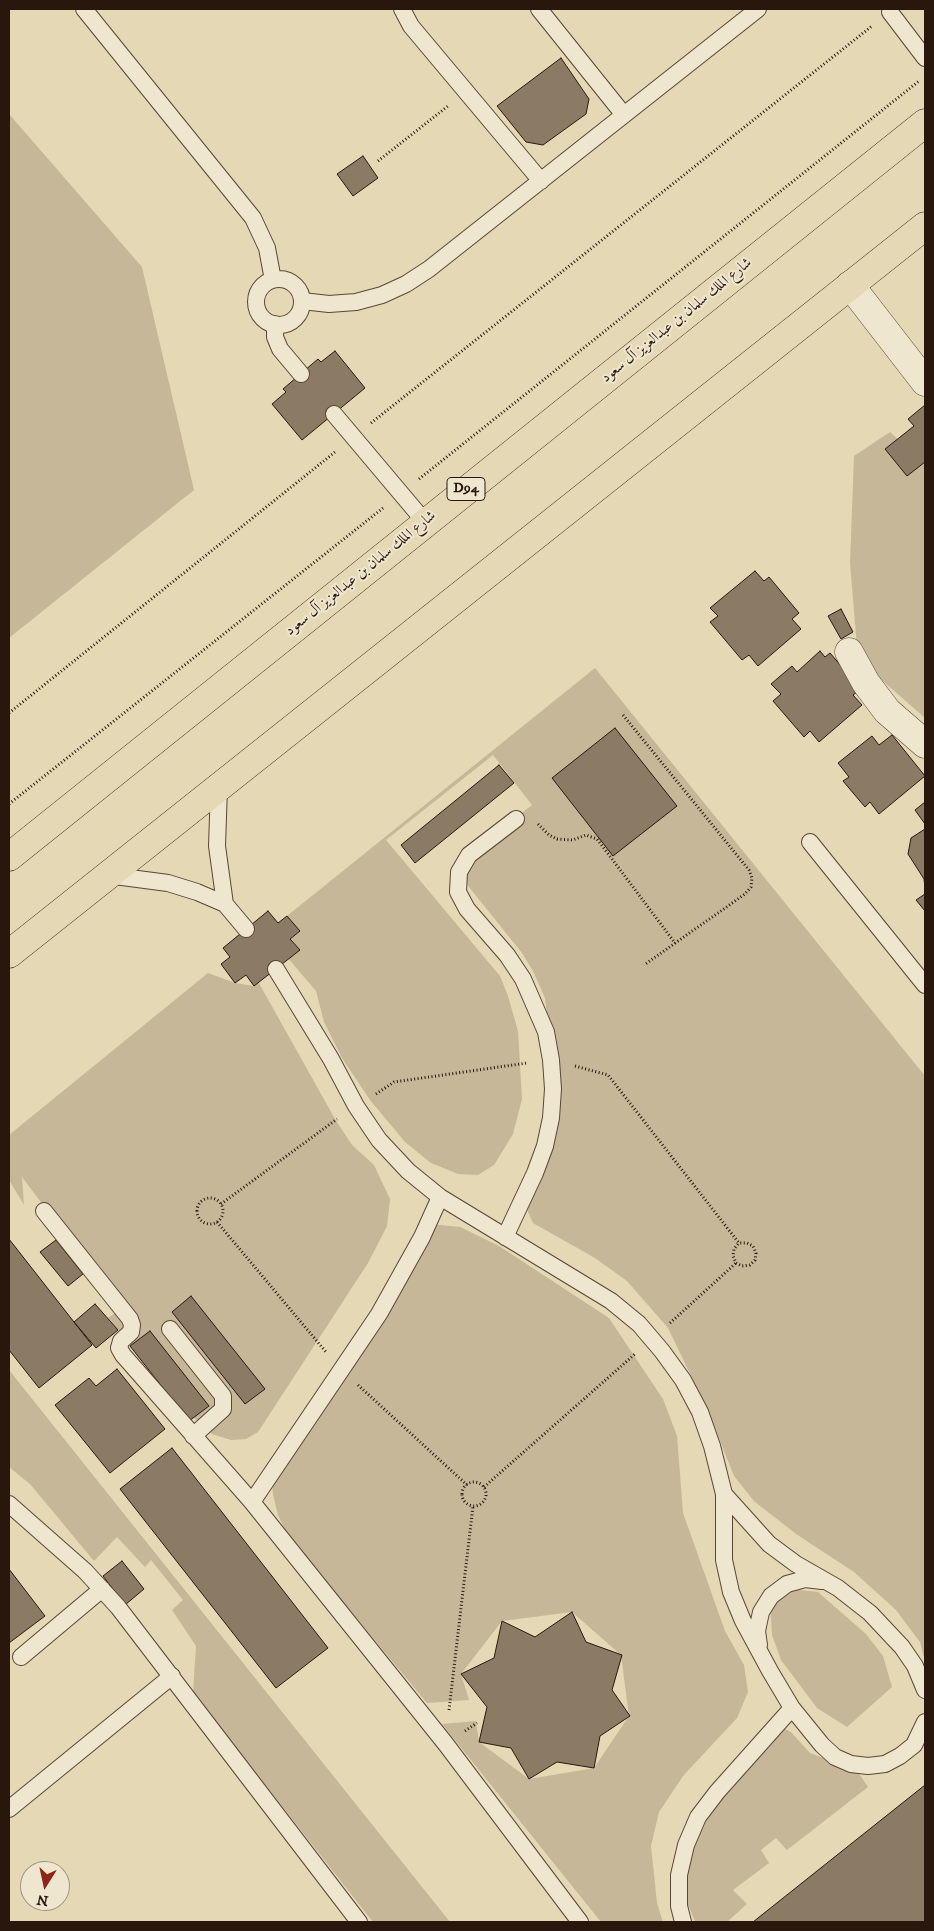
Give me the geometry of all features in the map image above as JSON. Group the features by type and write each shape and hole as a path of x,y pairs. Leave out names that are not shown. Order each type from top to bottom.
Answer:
{"main road":[{"name":"شارع الملك سلمان بن عبدالعزيز آل سعود","path":"9,857 925,123"},
{"path":"9,954 925,226"}],"street":[{"path":"850,285 925,382"},
{"path":"849,652 866,683 887,711 925,744"}],"lane":[{"path":"84,9 253,218 267,248 273,280"},
{"path":"402,9 411,26 541,181"},
{"path":"539,9 624,114"},
{"path":"302,301 329,304 356,302 382,295 406,284 429,269 758,9"},
{"path":"890,12 925,58"},
{"path":"273,280 284,280 293,284 300,291 302,301 300,312 294,320 285,324 275,324 265,320 259,312 256,303 258,293 264,284 273,280"},
{"path":"275,324 275,337 280,349 300,374"},
{"path":"334,414 425,522"},
{"path":"219,787 217,846 225,904"},
{"path":"505,1237 535,1173 545,1146 553,1089 551,1060 546,1032 523,978 507,955 467,909 458,892 459,872 469,855 516,820"},
{"path":"810,842 925,985"},
{"path":"107,875 168,884 225,904 246,929"},
{"path":"276,969 327,1051 356,1106 380,1140 408,1170 440,1197 611,1300 652,1339 683,1380 700,1412 712,1446 724,1494 724,1560 731,1592 743,1622 792,1708 822,1745 835,1757 851,1764 868,1766 885,1764 900,1756 914,1745 925,1722"},
{"path":"252,1502 384,1307 422,1237 440,1197"},
{"path":"44,1211 130,1320 132,1325 131,1332 121,1341 122,1355 252,1502 445,1743 580,1922"},
{"path":"170,1329 223,1396 223,1409 194,1436"},
{"path":"724,1494 745,1520 769,1544 851,1597 888,1630 915,1666 925,1690"},
{"path":"9,1504 102,1589 172,1676 359,1922"},
{"path":"760,1650 757,1631 761,1612 771,1596 786,1584 805,1580 824,1581"},
{"path":"20,1657 102,1589"},
{"path":"9,1808 172,1676"},
{"path":"683,1922 679,1906 679,1875 686,1845 698,1817 717,1792 792,1708"}],"path":[{"path":"9,712 890,12"},
{"path":"9,804 925,76"},
{"path":"378,161 467,91"},
{"path":"623,715 749,870 752,878 751,887 745,894 644,965"},
{"path":"516,820 527,811 542,829 557,839 573,840 586,835 597,839 676,943"},
{"path":"209,1198 216,1199 221,1204 222,1217 217,1222 210,1225 204,1224 199,1219 196,1212 202,1201 209,1198"},
{"path":"484,1487 736,1263"},
{"path":"473,1482 484,1487 486,1493 484,1500 479,1505 473,1506 466,1503 462,1498 463,1490 473,1482"},
{"path":"445,1743 473,1506"},
{"path":"445,1743 477,1723"}],"shaded area":[{"path":"9,114 142,267 194,490 9,638"},
{"path":"890,432 925,465 925,718 858,659 850,563 854,456"},
{"path":"595,668 925,1076 925,1662 920,1642 896,1610 854,1572 796,1534 754,1501 734,1476 709,1413 668,1328 627,1281 595,1258 533,1223 525,1205 554,1067 545,998 533,971 522,953 465,882 462,871 477,847 532,805 493,755 386,840 500,976 508,996 518,1031 522,1099 513,1134 494,1165 478,1175 458,1174 431,1163 405,1142 370,1100 342,1058 324,1022 316,991 275,943 290,939 299,932 287,916"},
{"path":"251,969 335,1119 352,1145 374,1165 390,1199 387,1226 368,1263 258,1432 246,1439 231,1440 212,1434 194,1418 108,1318 121,1309 22,1177 24,1205 9,1180 9,1135 208,973 235,983 254,986"},
{"path":"430,1224 460,1227 499,1246 609,1318 663,1399 677,1436 683,1513 725,1631 744,1665 748,1692 737,1718 683,1776 659,1812 651,1846 657,1903 663,1922 601,1922 442,1724 476,1721 479,1742 529,1779 594,1768 629,1716 621,1655 572,1612 502,1621 461,1674 469,1700 427,1703 288,1536 278,1515 273,1495 272,1475"},
{"path":"9,1370 450,1922 373,1922 193,1693 196,1646 172,1610 183,1600 151,1560 145,1567 117,1537 94,1561 30,1484 9,1467"},
{"path":"791,1589 818,1592 866,1634 883,1656 892,1687 847,1727 817,1708 781,1660 772,1635 770,1602"},
{"path":"776,1724 791,1732 810,1753 831,1761 854,1766 868,1787 787,1850 776,1838 761,1850 769,1863 733,1890 747,1904 727,1922 695,1921 683,1893 677,1853 687,1820 758,1733"}],"building":[{"path":"561,58 589,99 586,114 543,145 526,142 497,106"},
{"path":"363,156 378,178 353,196 337,174"},
{"path":"335,351 365,388 302,440 272,404 286,392 283,389 318,359 321,362"},
{"path":"925,405 925,462 907,476 885,449 914,426 908,419"},
{"path":"755,571 764,581 769,577 799,613 792,619 801,629 758,666 749,655 742,660 710,622 718,616 710,608"},
{"path":"841,609 853,632 841,639 828,616"},
{"path":"820,651 825,657 830,653 861,689 853,695 862,705 819,742 810,731 804,737 773,701 781,694 771,684 792,666 797,672"},
{"path":"615,728 677,806 613,856 552,778"},
{"path":"892,735 925,776 879,814 870,802 865,807 843,781 849,777 838,763 872,736 879,745"},
{"path":"499,765 514,783 415,863 401,845"},
{"path":"925,802 925,824 915,810"},
{"path":"925,829 925,888 924,879 908,854 911,838"},
{"path":"925,894 925,911 916,900"},
{"path":"268,911 278,923 287,916 300,931 290,939 300,950 254,986 246,975 235,983 221,964 230,957 223,948"},
{"path":"9,1239 92,1345 39,1388 9,1350"},
{"path":"56,1240 83,1274 68,1286 40,1252"},
{"path":"191,1296 265,1389 245,1404 172,1312"},
{"path":"95,1304 118,1330 96,1348 74,1322"},
{"path":"150,1331 209,1406 189,1421 130,1346"},
{"path":"117,1369 165,1429 110,1473 55,1405 89,1378 96,1386"},
{"path":"172,1448 328,1648 276,1688 120,1489"},
{"path":"122,1561 144,1589 125,1605 103,1576"},
{"path":"9,1569 45,1616 9,1643"},
{"path":"572,1612 586,1642 622,1655 612,1690 630,1716 600,1736 594,1768 557,1762 529,1779 511,1748 479,1742 487,1707 461,1674 494,1658 502,1621 535,1637"},
{"path":"925,1785 925,1922 753,1922"}]}
